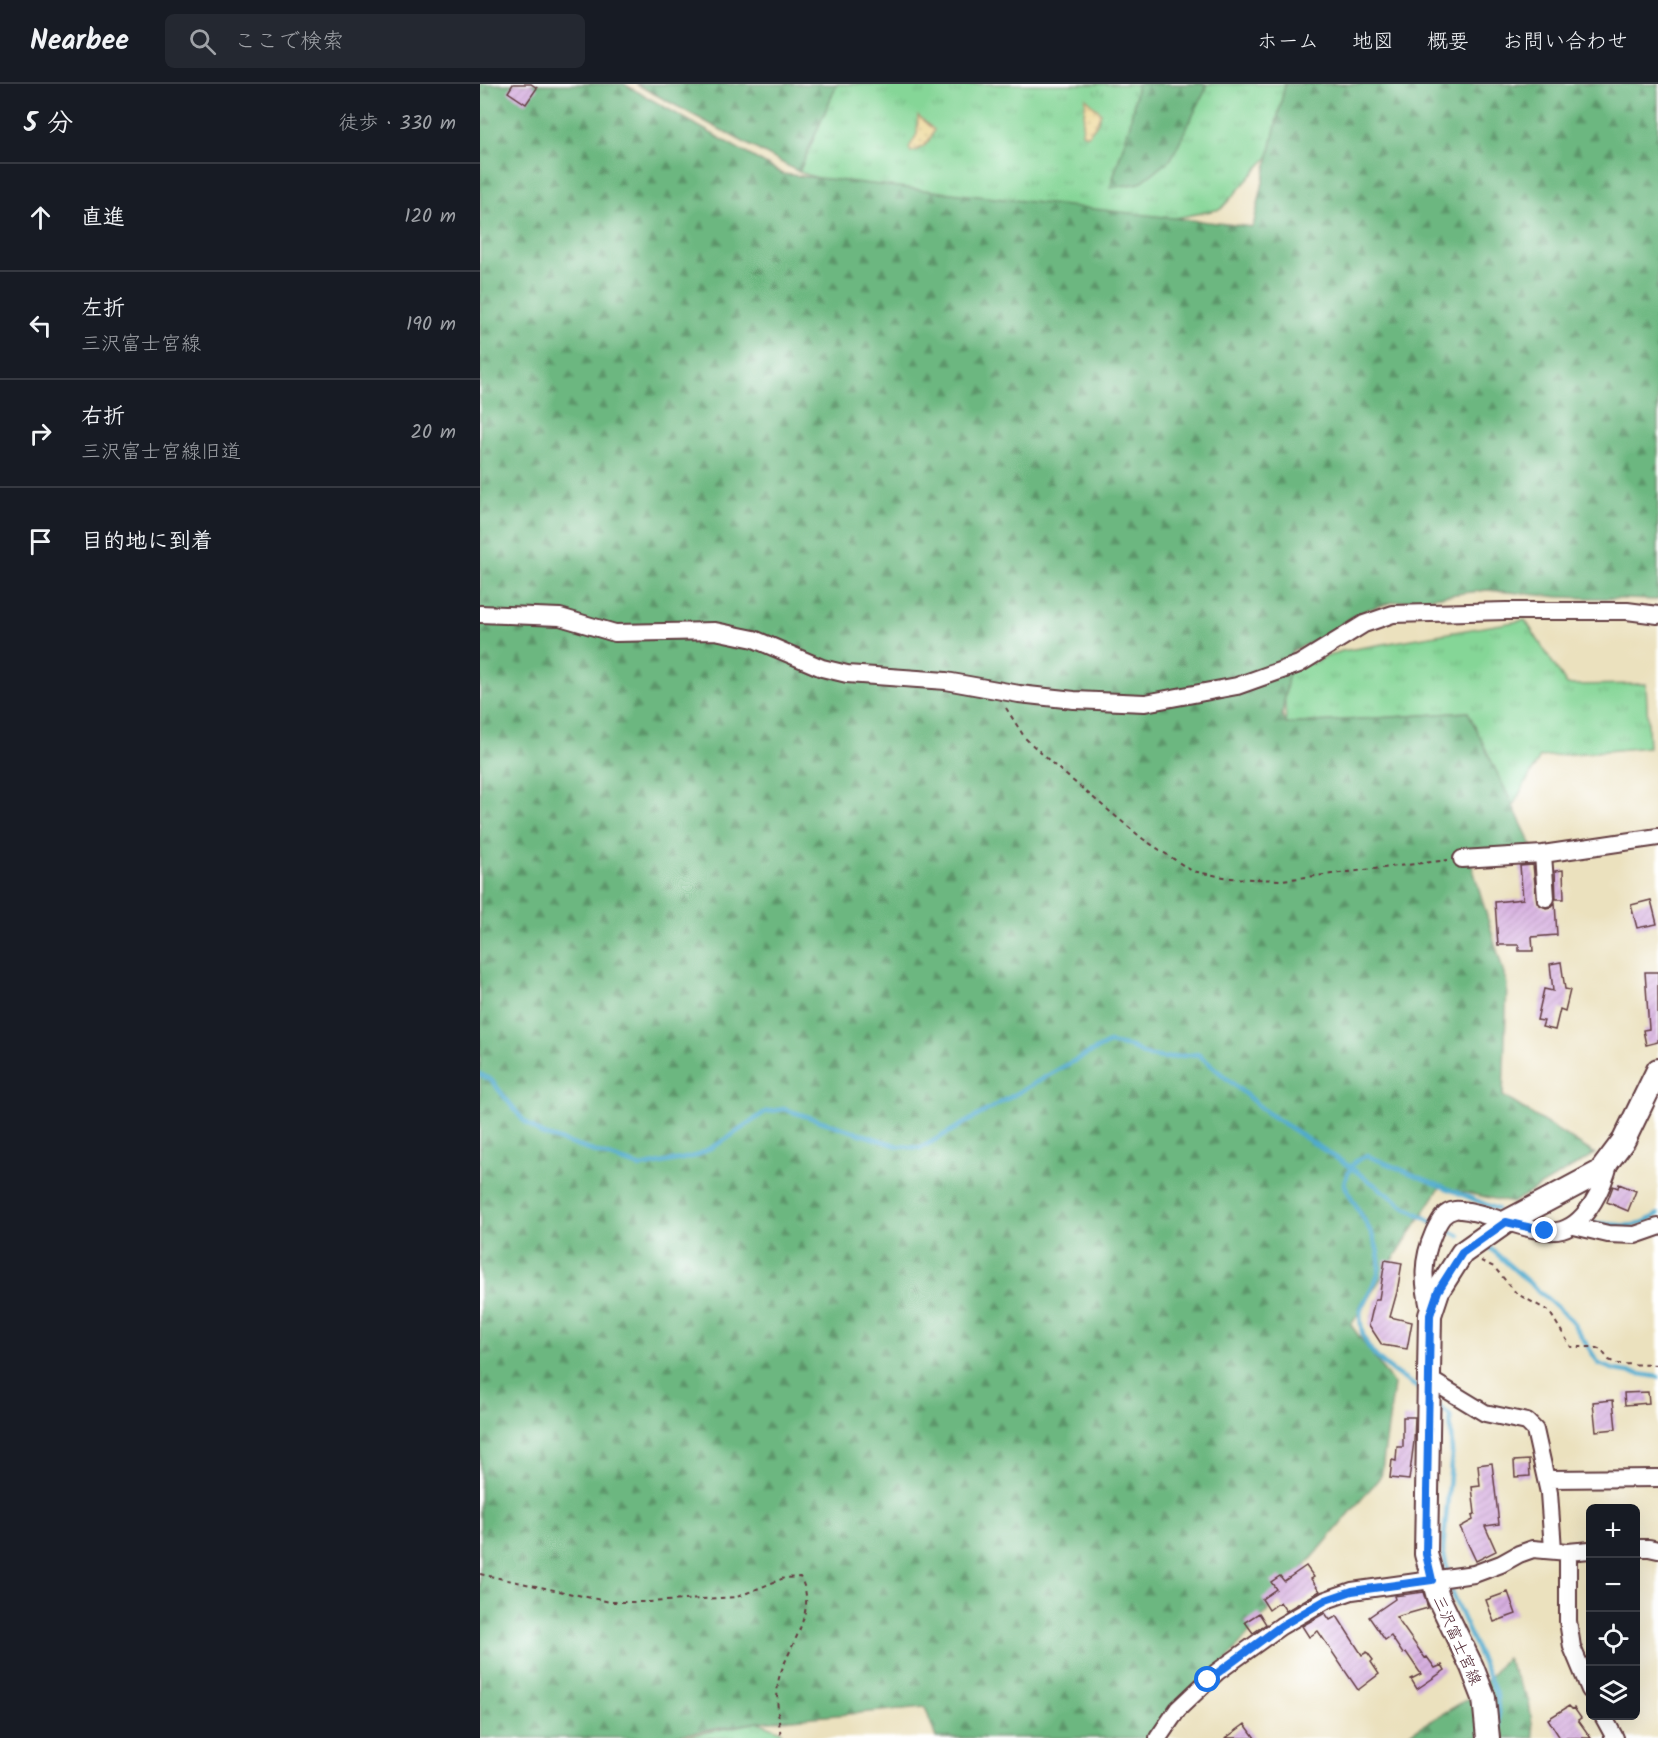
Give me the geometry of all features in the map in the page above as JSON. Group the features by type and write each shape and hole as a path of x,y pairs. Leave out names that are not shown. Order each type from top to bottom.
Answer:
{"main road":[{"name":"三沢富士宮線","path":"1488,1738 1484,1698 1472,1667 1438,1597 1442,1579 1426,1554 1430,1315 1438,1291 1462,1253 1506,1222 1599,1172 1624,1140 1658,1070"}],"street":[{"path":"480,614 560,617 615,633 715,632 754,639 822,668 847,674 946,681 994,690 1074,700 1145,703 1237,686 1299,664 1364,624 1393,614 1506,610 1616,611 1658,615"},
{"path":"1462,859 1543,855 1658,837"},
{"path":"1543,855 1546,898"},
{"path":"1430,1315 1423,1283 1424,1264 1441,1217 1455,1209 1479,1213 1545,1231 1560,1231 1574,1226 1594,1201 1605,1181 1610,1160"},
{"path":"1574,1226 1608,1234 1635,1235 1658,1227"},
{"path":"1428,1390 1485,1413 1527,1422 1535,1430 1560,1550 1572,1647 1586,1680"},
{"path":"1547,1479 1658,1478"},
{"path":"1640,1548 1658,1550"},
{"path":"1158,1738 1178,1709 1217,1672 1281,1626 1317,1605 1352,1591 1483,1572 1533,1549 1586,1551"},
{"path":"1605,1720 1615,1738"}],"path":[{"path":"994,690 1025,738 1054,765 1143,840 1192,871 1229,878 1282,880 1462,859"},
{"path":"1479,1260 1494,1267 1517,1294 1549,1311 1571,1347 1594,1347 1617,1364 1658,1365"},
{"path":"480,1574 610,1602 661,1602 737,1597 784,1578 800,1576 806,1587 806,1611 779,1679 778,1715 781,1738"}],"green space":[{"path":"480,84 624,84 783,174 1253,227 1285,84 1658,84 1658,600 1560,597 1487,590 1394,602 1369,609 1352,617 1325,636 1292,651 1282,715 1286,724 1468,712 1534,850 1468,852 1507,984 1503,1096 1595,1154 1512,1203 1440,1187 1351,1325 1394,1385 1381,1476 1161,1738 936,1738 925,1707 759,1722 661,1738 480,1738"},
{"path":"636,84 837,84 799,172"},
{"path":"837,84 1334,84 1221,209 1031,247 799,172"},
{"path":"1137,84 1206,84 1206,89 1171,159 1140,183 1110,188 1130,124"},
{"path":"1525,620 1567,685 1646,684 1649,747 1540,757 1512,807 1468,712 1286,724 1283,673 1342,651"},
{"path":"1506,1658 1529,1702 1534,1738 1401,1738 1473,1696"},
{"path":"759,1722 781,1731 781,1738 678,1738"}],"sand":[{"path":"1086,98 1101,113 1096,125 1088,135 1082,133"},
{"path":"918,116 934,130 926,144 911,152 909,148 917,134"}],"building":[{"path":"513,84 531,84 537,88 526,104 508,92"},
{"path":"1533,865 1537,903 1546,908 1555,903 1557,935 1532,937 1533,951 1519,951 1519,945 1498,945 1495,902 1523,899 1520,866"},
{"path":"1563,870 1564,899 1556,899 1555,871"},
{"path":"1651,900 1657,924 1637,928 1631,905"},
{"path":"1561,962 1565,989 1570,990 1565,1011 1560,1009 1555,1030 1542,1027 1544,1021 1537,1020 1544,989 1553,991 1550,964"},
{"path":"1645,972 1658,972 1658,1042 1646,1045 1643,1030 1649,1029"},
{"path":"1619,1184 1636,1191 1628,1211 1607,1202 1613,1186 1618,1188"},
{"path":"1385,1260 1402,1263 1390,1317 1412,1322 1407,1349 1382,1345 1369,1325 1375,1299 1379,1299"},
{"path":"1648,1392 1649,1403 1625,1405 1624,1393"},
{"path":"1613,1400 1616,1429 1596,1431 1593,1402"},
{"path":"1403,1417 1415,1417 1409,1480 1390,1478 1392,1460 1396,1461 1397,1447 1403,1447"},
{"path":"1529,1460 1530,1476 1515,1477 1514,1461"},
{"path":"1492,1463 1499,1524 1485,1526 1496,1551 1476,1561 1460,1527 1473,1520 1472,1515 1475,1514 1472,1487 1480,1486 1478,1465"},
{"path":"1306,1566 1314,1577 1311,1579 1320,1591 1286,1611 1280,1602 1269,1610 1262,1599 1276,1589 1271,1582 1280,1576 1284,1581"},
{"path":"1423,1592 1428,1608 1396,1617 1425,1658 1427,1657 1435,1668 1442,1665 1445,1670 1417,1689 1411,1679 1421,1674 1406,1652 1403,1654 1391,1636 1385,1640 1369,1617 1395,1599 1394,1596"},
{"path":"1508,1592 1516,1614 1494,1622 1486,1600"},
{"path":"1259,1613 1266,1624 1253,1633 1245,1622"},
{"path":"1325,1613 1330,1620 1337,1616 1362,1655 1367,1652 1373,1660 1371,1662 1379,1674 1358,1690 1318,1631 1309,1637 1302,1626"},
{"path":"1569,1706 1574,1708 1581,1718 1578,1720 1591,1738 1560,1738 1548,1719"},
{"path":"1245,1724 1255,1738 1226,1738"}],"waterway":[{"path":"480,1074 491,1080 523,1120 541,1134 641,1167 696,1156 725,1140 765,1112 784,1109 898,1146 921,1148 1109,1043 1131,1047 1145,1055 1164,1058 1198,1054 1266,1112 1350,1167 1404,1206 1434,1223"},
{"path":"1421,1390 1383,1363 1368,1346 1363,1335 1360,1310 1377,1277 1379,1259 1370,1230 1344,1183 1352,1165 1368,1156 1497,1209"},
{"path":"1595,1223 1634,1225 1658,1214"},
{"path":"1441,1227 1460,1236"},
{"path":"1490,1248 1571,1320 1599,1364 1615,1370 1658,1377"},
{"path":"1436,1404 1450,1416 1452,1453 1443,1550 1453,1596 1497,1696 1500,1738"}],"route":[{"path":"1208,1680 1281,1626 1326,1600 1352,1591 1432,1580 1426,1554 1430,1315 1438,1291 1462,1253 1506,1222 1545,1231"}]}
